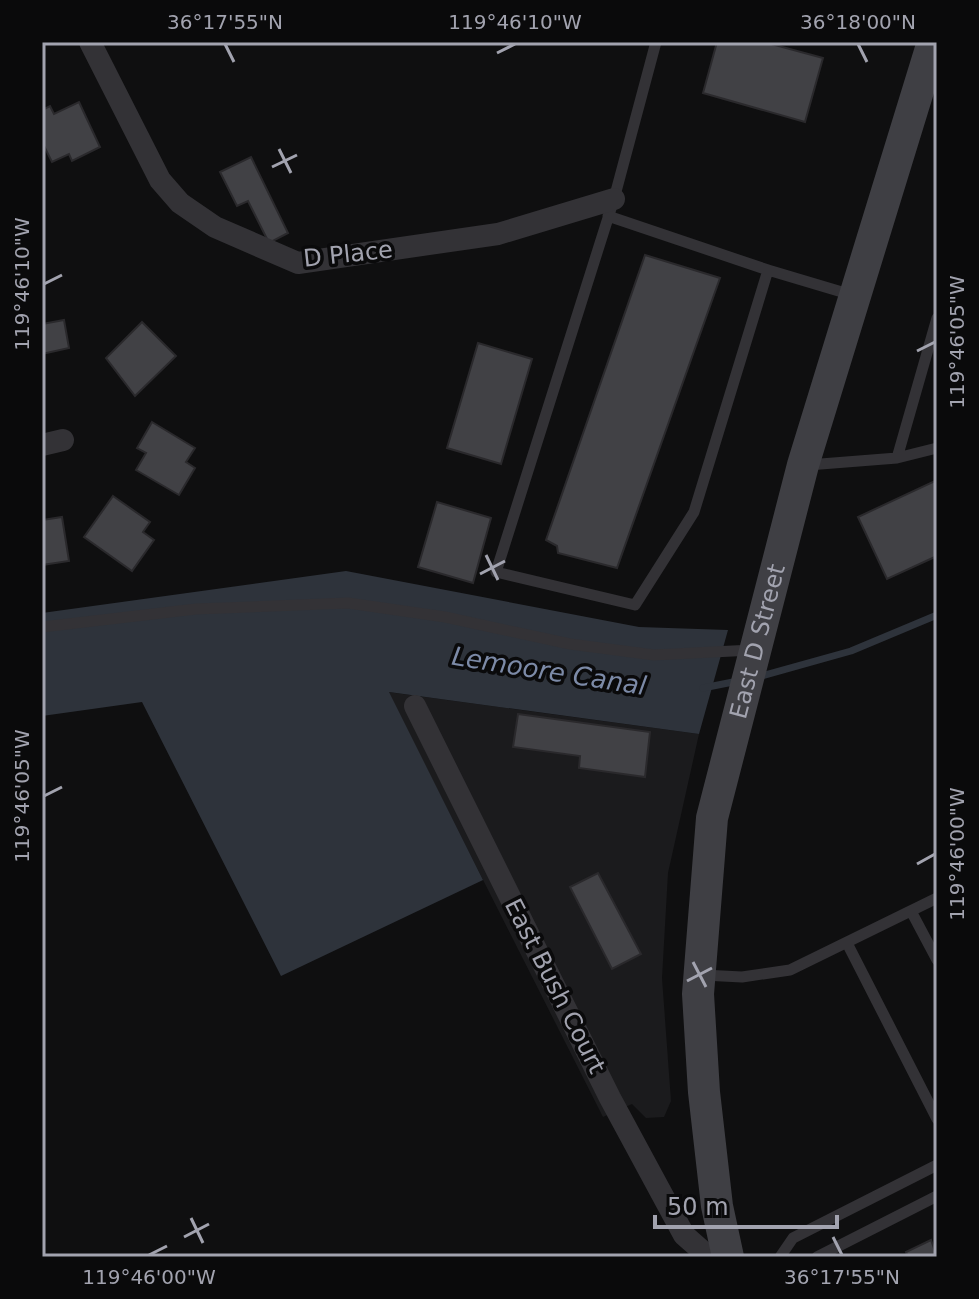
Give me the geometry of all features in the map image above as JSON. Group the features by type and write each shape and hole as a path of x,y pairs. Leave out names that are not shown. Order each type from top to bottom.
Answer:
{"main road":[{"name":"East D Street","path":"728,1257 717,1206 704,1092 698,975 712,818 803,465 933,42"}],"street":[{"name":"D Place","path":"90,42 160,180 180,203 215,227 298,263 498,234 611,208"},
{"name":"East Bush Court","path":"415,706 618,1111 684,1235 709,1257"}],"lane":[{"path":"656,42 611,208 496,572 635,605 694,512 768,270"},
{"path":"611,208 768,270 855,296"},
{"path":"897,458 937,318"},
{"path":"803,465 897,458 937,448"},
{"path":"42,627 196,609 348,603 445,617 570,644 654,655 755,649"},
{"path":"698,975 742,977 790,970 937,898"},
{"path":"911,911 937,960"},
{"path":"847,943 937,1119"},
{"path":"780,1257 793,1238 937,1165"},
{"path":"817,1257 937,1196"}],"shaded area":[{"path":"388,692 699,734 668,873 662,978 671,1101 664,1117 646,1118 632,1104 603,1117"}],"water":[{"path":"346,571 639,627 728,630 699,734 389,692 483,880 281,976 142,702 42,716 42,613"}],"building":[{"path":"717,42 764,42 823,58 805,122 703,93"},
{"path":"79,102 100,147 72,161 69,154 52,162 42,142 42,110 50,106 54,114"},
{"path":"251,157 288,233 269,243 248,201 237,206 220,172"},
{"path":"645,255 720,278 617,568 558,553 557,546 546,540"},
{"path":"64,320 69,348 42,354 42,324"},
{"path":"142,322 176,356 135,396 106,358"},
{"path":"478,343 532,359 501,464 447,448"},
{"path":"152,422 195,448 186,462 195,468 179,495 136,470 146,453 137,448"},
{"path":"937,480 937,556 887,579 858,517"},
{"path":"113,496 150,522 143,532 154,540 132,571 84,537"},
{"path":"437,502 491,518 473,583 418,567"},
{"path":"62,517 69,561 42,565 42,520"},
{"path":"518,714 650,732 645,777 579,768 580,756 513,747"},
{"path":"598,873 641,954 612,969 570,887"},
{"path":"931,1240 937,1257 908,1257 906,1252"}],"waterway":[{"name":"Lemoore Canal","path":"758,677 851,651 937,615"},
{"name":"Lemoore Canal","path":"703,688 738,681"}]}
